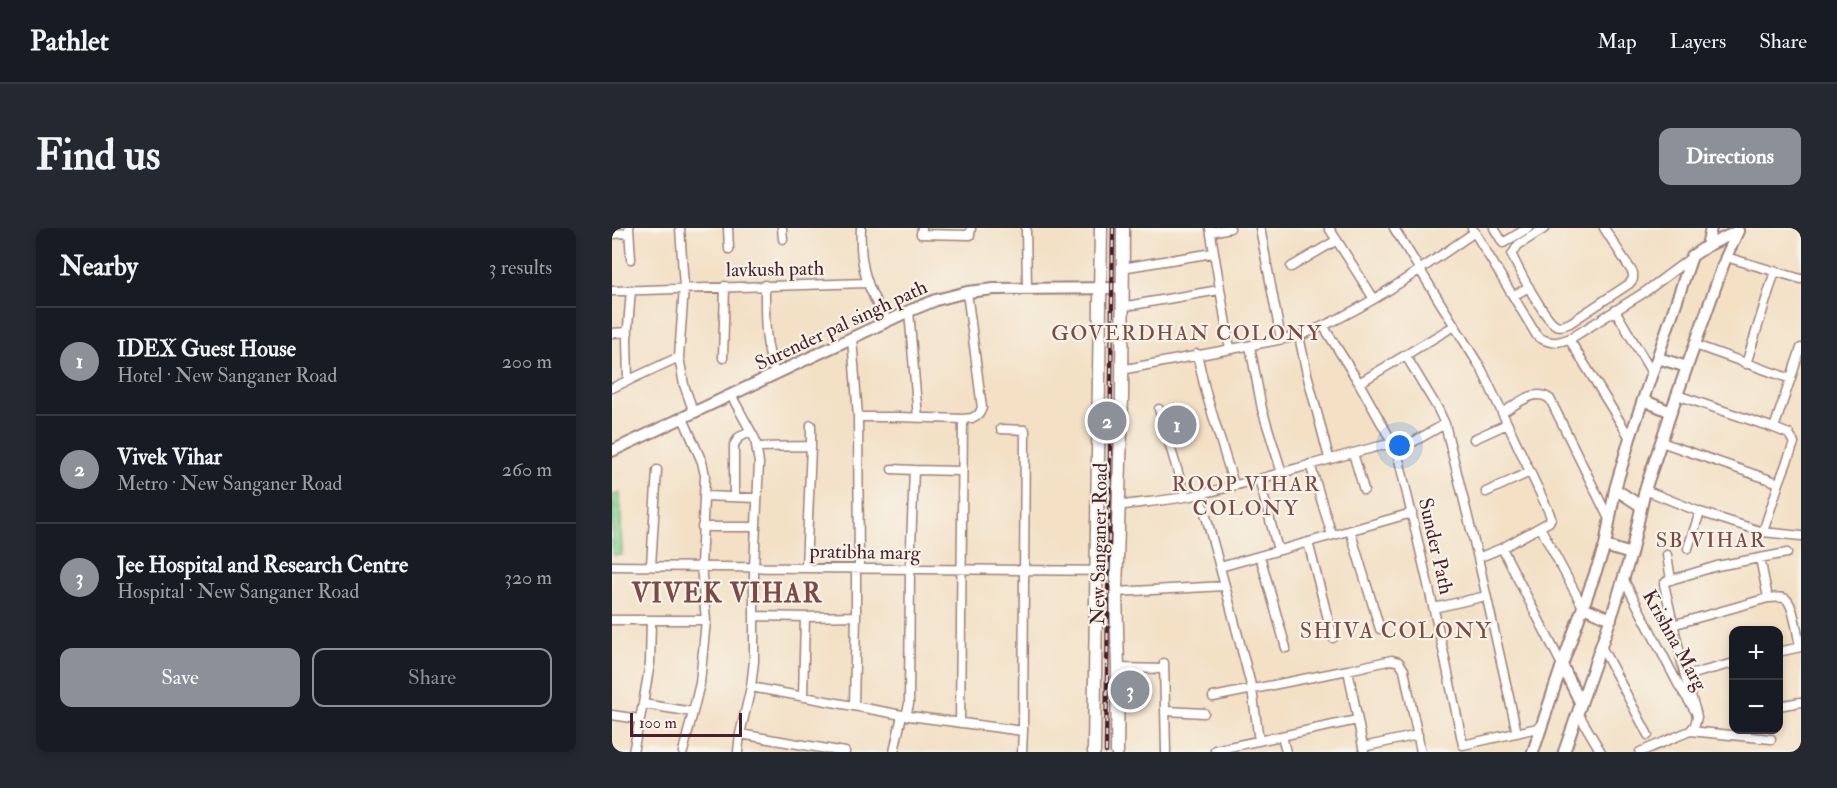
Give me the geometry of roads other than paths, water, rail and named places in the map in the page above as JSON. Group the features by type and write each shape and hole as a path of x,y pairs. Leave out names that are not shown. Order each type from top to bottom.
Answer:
{"main road":[{"name":"New Sanganer Road","path":"1094,752 1098,288 1101,228"},
{"name":"New Sanganer Road","path":"1116,752 1118,668 1116,571 1123,228"}],"street":[{"path":"680,228 684,287 679,357 689,415 705,475 701,566 706,620 700,683 683,752"},
{"path":"728,228 729,249"},
{"path":"782,228 783,239"},
{"path":"861,228 860,247 867,283 878,307 888,321"},
{"path":"922,228 921,234 970,235 971,228"},
{"path":"1026,228 1027,288"},
{"path":"1230,228 1210,230 1230,349"},
{"path":"1260,228 1281,339"},
{"path":"1329,228 1374,299"},
{"path":"1394,228 1482,370 1550,512 1549,522 1502,548 1478,558"},
{"path":"1494,228 1503,243 1528,228"},
{"path":"1545,228 1518,245 1512,255 1547,316 1554,324 1560,326 1570,323 1629,284 1633,279 1633,273 1604,228"},
{"path":"1707,246 1711,228"},
{"path":"1121,369 1299,336 1324,327 1419,270 1473,230 1537,336 1549,343 1557,343 1569,339 1645,292 1707,246 1740,229"},
{"path":"1564,752 1611,619 1631,554 1645,490 1671,412 1726,257 1740,229"},
{"path":"612,234 629,231 631,259"},
{"path":"1291,267 1337,240"},
{"path":"1122,268 1213,253"},
{"path":"1533,752 1605,546 1615,489 1630,438 1692,256"},
{"path":"1726,257 1801,279"},
{"path":"1746,364 1775,271"},
{"name":"lavkush path","path":"612,291 867,283"},
{"path":"765,285 765,333 776,374"},
{"path":"723,358 725,286"},
{"path":"1513,296 1529,287"},
{"name":"Surender pal singh path","path":"612,452 936,300 967,292 994,289 1122,288"},
{"path":"628,381 631,290"},
{"path":"1122,307 1219,290"},
{"path":"858,417 963,419 979,414 982,408 967,292"},
{"path":"1615,310 1652,373"},
{"path":"909,311 918,417"},
{"path":"1359,383 1455,326"},
{"name":"Sunder Path","path":"1324,327 1395,447 1434,608 1463,745 1542,727"},
{"path":"612,333 628,332"},
{"path":"1299,336 1329,458"},
{"path":"852,338 858,417 854,706"},
{"path":"1569,339 1630,438"},
{"path":"1695,345 1791,379"},
{"path":"1250,346 1263,409 1282,473"},
{"path":"1774,428 1801,348"},
{"path":"1197,354 1206,393 1234,485"},
{"path":"1406,356 1445,424 1517,733"},
{"path":"612,388 679,357"},
{"path":"1658,358 1687,367"},
{"path":"1502,413 1535,394 1543,394 1550,399 1610,521"},
{"path":"731,395 752,432 758,447 759,464 755,527 754,661 738,752"},
{"path":"1677,395 1789,434 1794,443 1763,532"},
{"path":"1643,400 1671,412"},
{"path":"1160,409 1185,496"},
{"path":"960,723 963,419"},
{"path":"1118,506 1200,494 1282,473 1329,458 1395,447 1445,424"},
{"path":"1474,439 1507,424"},
{"path":"806,568 811,425"},
{"path":"1001,429 1025,430 1022,752"},
{"path":"734,497 734,446 739,437 752,432"},
{"path":"1661,442 1779,483"},
{"path":"758,447 811,446"},
{"path":"1353,453 1364,490"},
{"path":"1310,464 1332,535"},
{"path":"892,469 962,471"},
{"path":"651,566 657,470"},
{"path":"894,752 909,704 910,570 914,470"},
{"path":"1486,492 1530,472"},
{"path":"1259,479 1278,550"},
{"path":"1615,489 1641,506"},
{"path":"1645,490 1700,512 1763,532 1801,536"},
{"path":"1200,494 1252,689 1259,741"},
{"path":"704,496 757,498"},
{"path":"1688,548 1700,512"},
{"path":"1220,567 1412,513"},
{"path":"702,526 755,527"},
{"path":"1540,527 1583,607 1611,619"},
{"path":"1350,530 1380,629"},
{"path":"1308,542 1333,638"},
{"path":"1605,546 1631,554"},
{"path":"1502,548 1562,665 1601,752"},
{"path":"1696,712 1672,625 1664,584 1717,566 1787,553"},
{"path":"1667,555 1671,580"},
{"path":"1260,556 1286,648"},
{"path":"1760,558 1768,598"},
{"name":"pratibha marg","path":"612,566 1116,571"},
{"name":"Krishna Marg","path":"1623,580 1678,684 1696,712 1695,725 1690,731"},
{"path":"1116,592 1225,586"},
{"path":"1434,608 1486,596"},
{"path":"1672,625 1768,598 1781,597 1787,600 1791,608 1800,647 1783,651"},
{"path":"754,616 856,616"},
{"path":"803,697 805,617"},
{"path":"612,620 706,620"},
{"path":"633,752 650,663 651,621"},
{"path":"1601,646 1648,735"},
{"path":"1213,697 1392,660 1399,662 1404,670 1421,752"},
{"path":"1685,676 1729,664"},
{"path":"1118,668 1164,666 1166,752"},
{"path":"1348,670 1364,749 1418,735"},
{"path":"751,687 904,715 1023,731"},
{"path":"1783,705 1801,702"},
{"path":"644,704 693,711"},
{"path":"1166,711 1204,713"},
{"path":"612,715 639,719"},
{"path":"1215,750 1358,720"},
{"path":"1640,752 1690,731 1729,732"},
{"path":"740,734 845,752"},
{"path":"1756,734 1771,739"},
{"path":"1281,736 1286,752"}],"railway":[{"path":"1106,752 1113,228"}],"place":[{"name":"Vivek Vihar","path":"1107,421"},
{"name":"IDEX Guest House","path":"1177,425"},
{"name":"Jee Hospital and Research Centre","path":"1130,690"}],"district":[{"name":"GOVERDHAN COLONY","path":"1187,333"},
{"name":"ROOP VIHAR COLONY","path":"1246,496"},
{"name":"SB VIHAR","path":"1711,540"},
{"name":"VIVEK VIHAR","path":"727,594"},
{"name":"SHIVA COLONY","path":"1396,631"}]}
